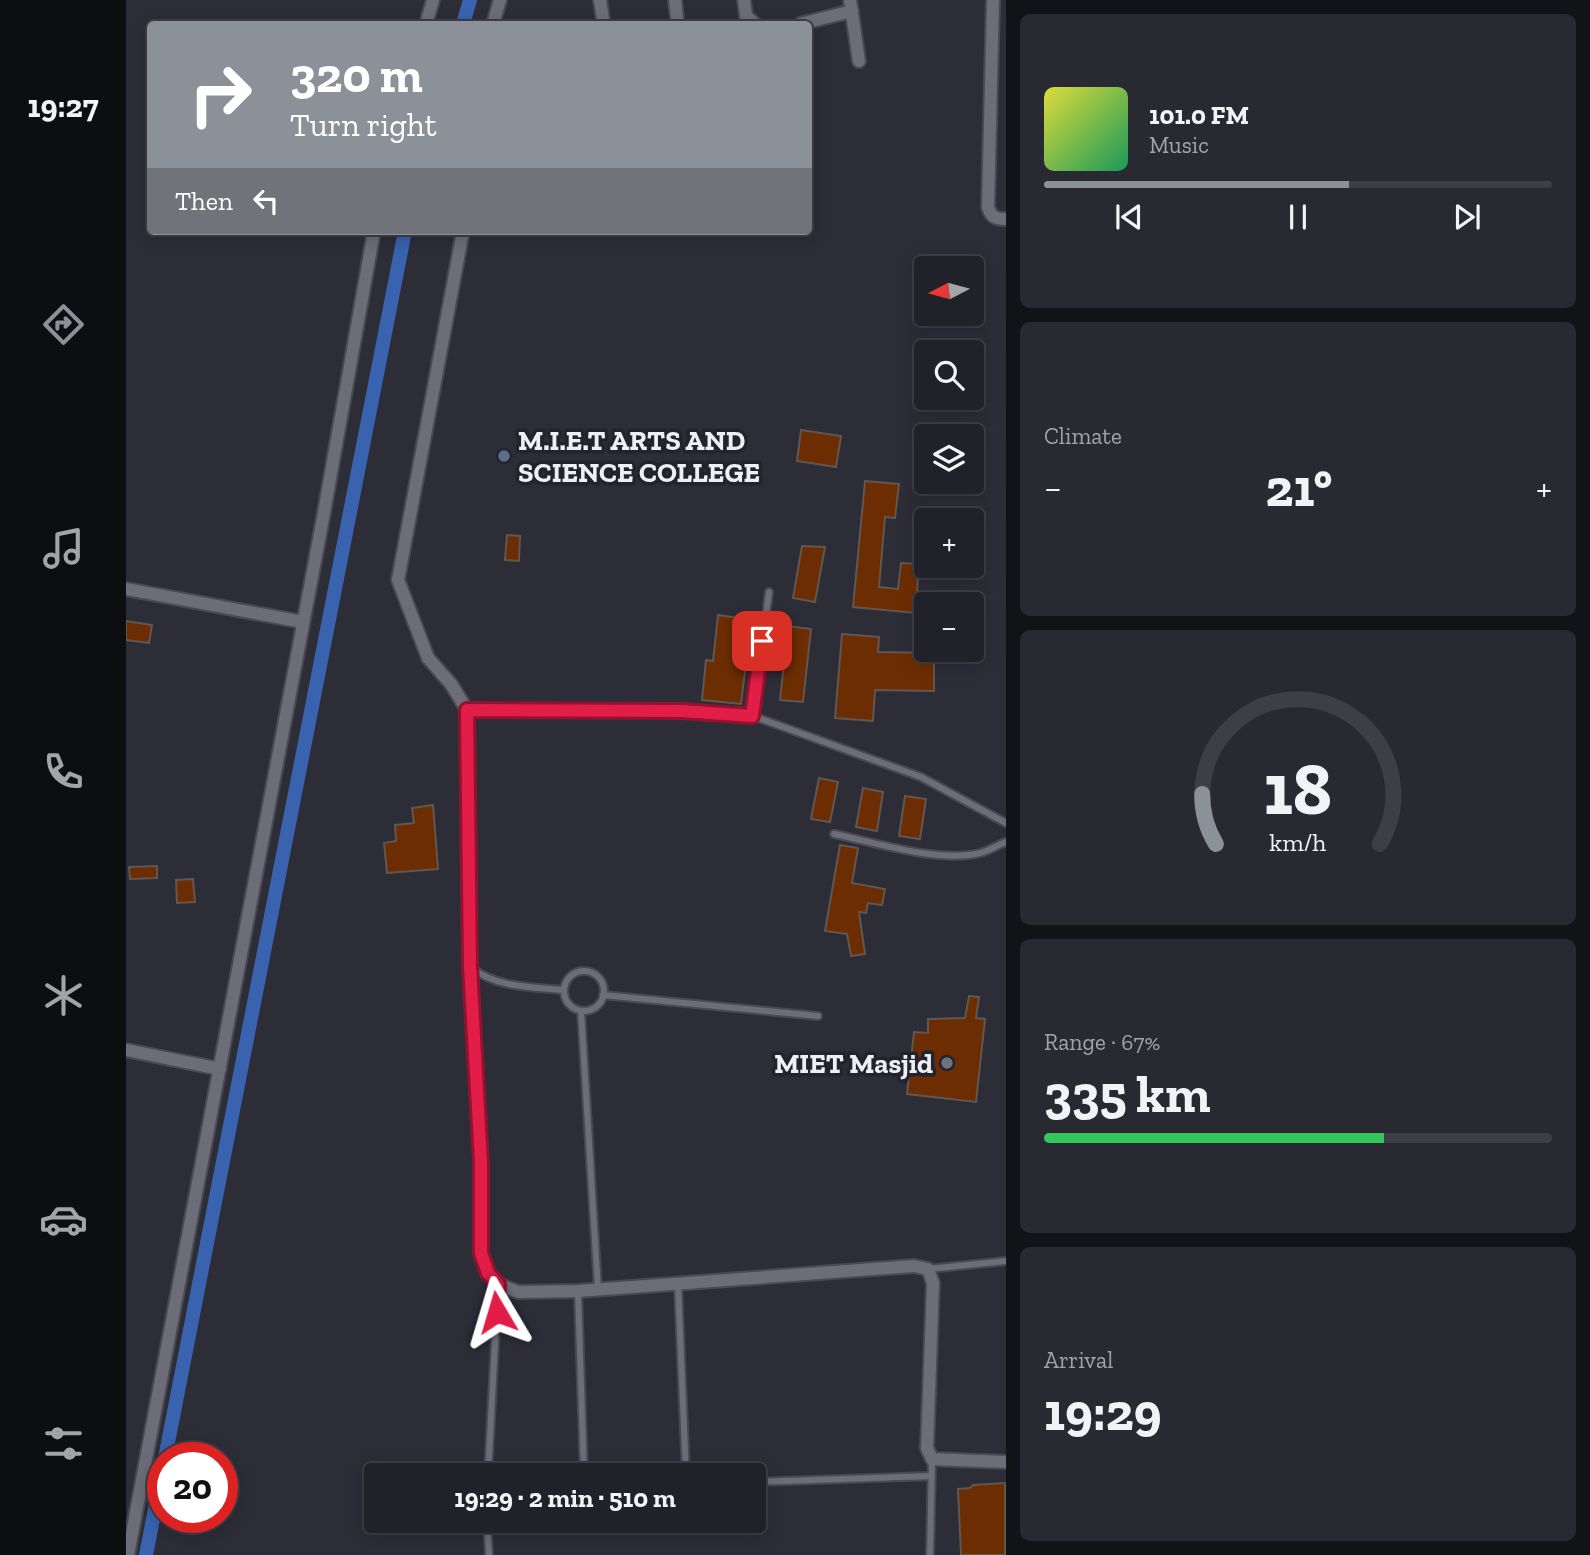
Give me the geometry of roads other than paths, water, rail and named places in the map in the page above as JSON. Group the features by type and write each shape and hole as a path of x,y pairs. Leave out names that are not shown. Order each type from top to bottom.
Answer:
{"street":[{"path":"427,21 433,0"},
{"path":"494,21 500,0"},
{"path":"600,0 603,19"},
{"path":"675,0 677,18"},
{"path":"744,0 746,16 752,21"},
{"path":"993,0 988,206 990,214 996,219 1006,219"},
{"path":"808,21 851,5 859,61"},
{"path":"128,1555 373,235"},
{"path":"462,235 398,580 428,658 451,684 467,710 470,966 481,1162 481,1253 488,1273 498,1284 518,1292 678,1285 914,1266 928,1269 933,1283 927,1448 932,1460 1006,1462"},
{"path":"126,589 303,622"},
{"path":"126,1050 220,1069"}],"lane":[{"path":"752,716 769,592"},
{"path":"467,710 682,711 752,716 921,777 1006,823"},
{"path":"834,834 932,853 958,855 981,853 1006,842"},
{"path":"470,966 487,978 499,982 564,990"},
{"path":"583,970 600,979 603,995 594,1008 581,1011 569,1005 564,990 571,975 583,970"},
{"path":"603,995 818,1016"},
{"path":"581,1011 598,1290"},
{"path":"928,1269 1006,1261"},
{"path":"489,1463 498,1284"},
{"path":"678,1285 685,1463"},
{"path":"578,1291 584,1463"},
{"path":"930,1555 932,1460"},
{"path":"766,1482 931,1476"},
{"path":"488,1533 489,1555"}],"waterway":[{"path":"464,21 470,0"},
{"path":"168,1442 404,235"},
{"path":"146,1555 150,1533"}],"place":[{"name":"M.I.E.T ARTS AND SCIENCE COLLEGE","path":"504,456"},
{"name":"MIET Masjid","path":"947,1063"}]}
